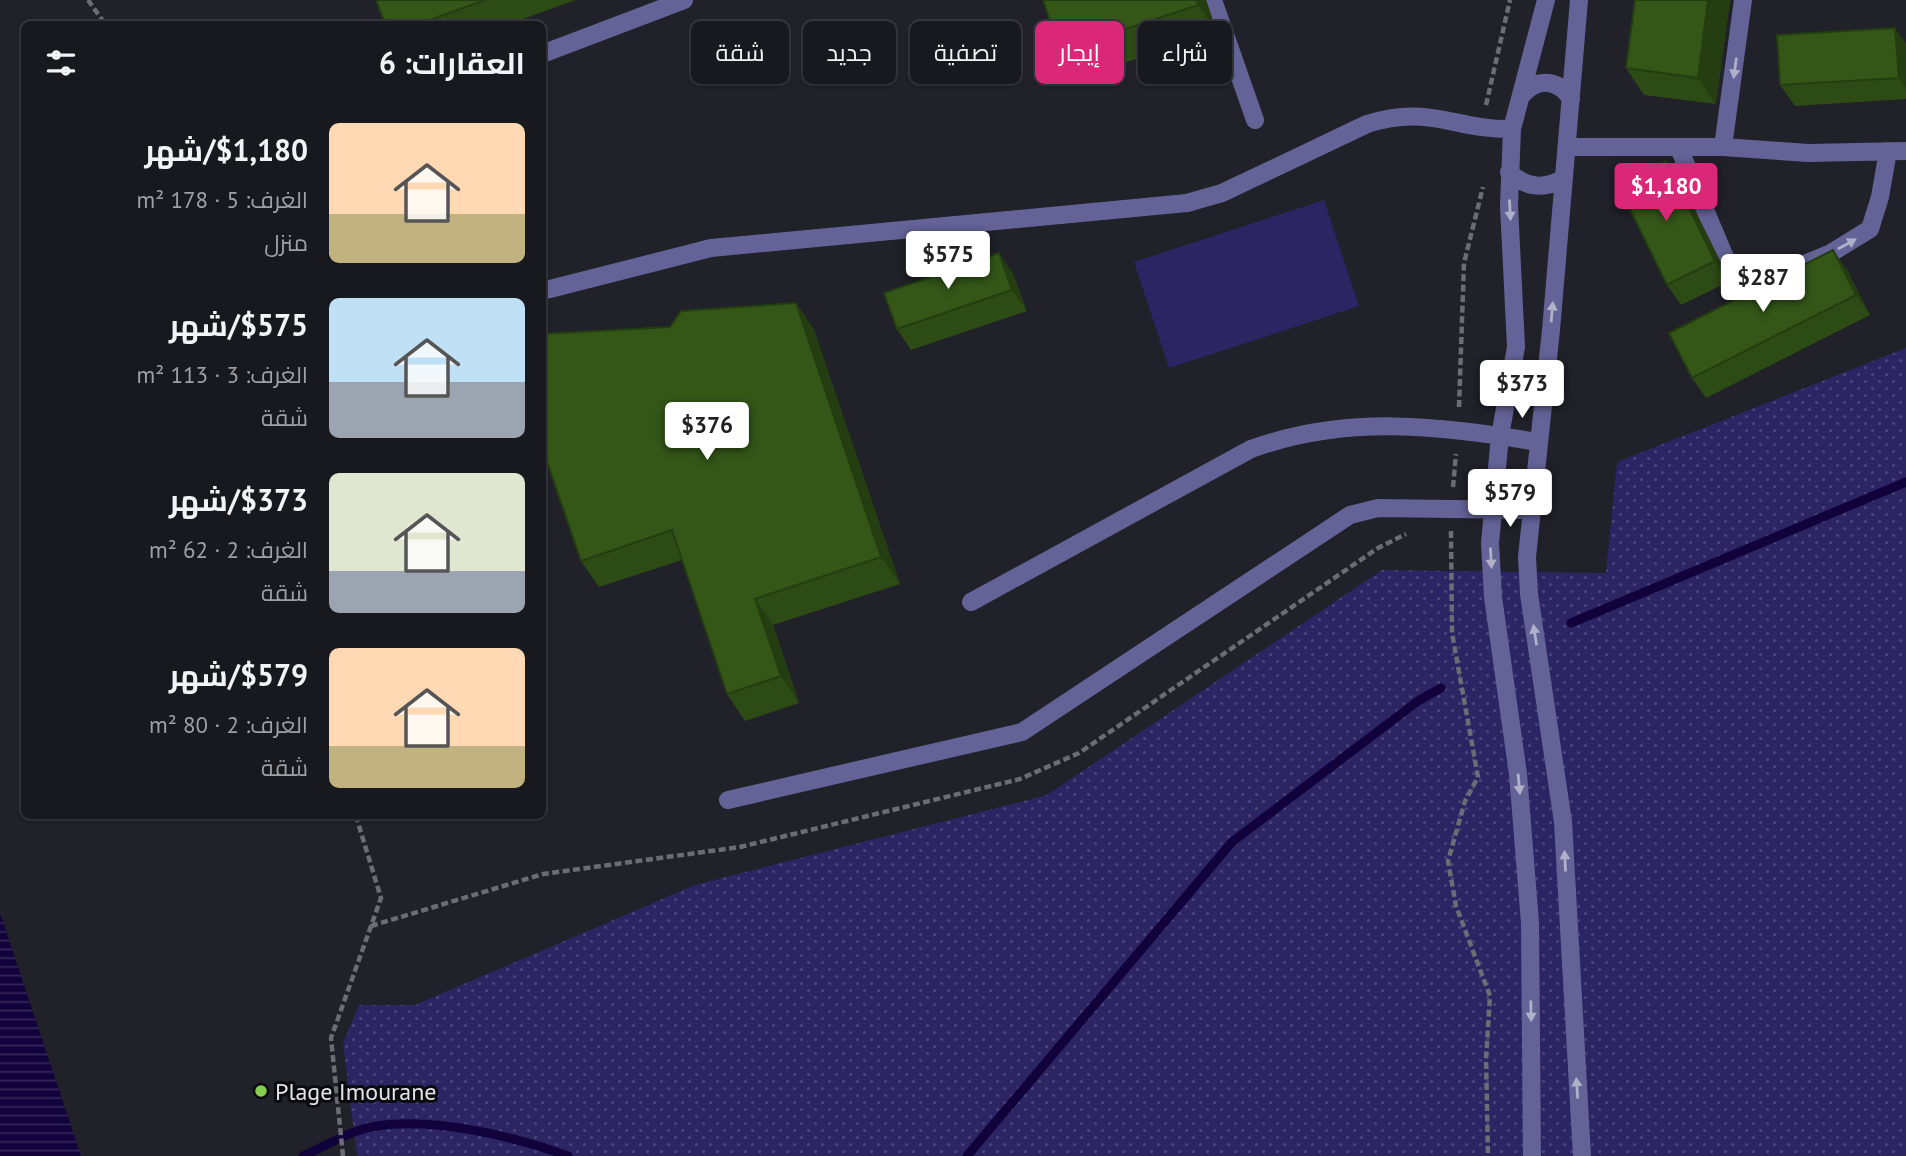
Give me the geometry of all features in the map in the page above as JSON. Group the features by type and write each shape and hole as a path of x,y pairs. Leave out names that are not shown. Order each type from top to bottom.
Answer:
{"street":[{"path":"546,52 684,0"},
{"path":"1213,0 1255,120"},
{"path":"1532,1156 1530,923 1518,774 1493,597 1490,543 1500,436 1516,348 1509,173 1512,129 1546,0"},
{"path":"1579,0 1527,557 1529,594 1563,822 1582,1156"},
{"path":"1723,147 1743,0"},
{"path":"1522,94 1538,83 1548,82 1558,85 1571,99"},
{"path":"546,290 711,248 1187,203 1222,193 1387,117 1430,116 1486,129 1512,129"},
{"path":"1567,147 1723,147 1808,153 1899,151 1870,229 1831,253 1754,285 1745,284 1730,269 1679,148"},
{"path":"1509,173 1516,180 1535,186 1545,186 1564,177"},
{"path":"971,602 1251,449 1291,435 1373,425 1447,428 1538,442"},
{"path":"728,800 1022,732 1350,515 1378,508 1530,510"}],"path":[{"path":"88,0 103,21"},
{"path":"343,1156 331,1038 381,898 357,819"}],"shaded area":[{"path":"1324,200 1359,306 1169,368 1134,262"},
{"path":"1906,348 1906,1156 357,1156 343,1043 359,1005 415,1005 695,885 1047,795 1382,570 1606,573 1617,462"},
{"path":"0,913 81,1156 0,1156"}],"building":[{"path":"376,0 485,0 427,21 384,21"},
{"path":"1043,0 1197,0 1198,5 1150,21 1138,21 1138,25 1124,30 1124,21 1050,21"},
{"path":"1635,0 1708,0 1698,78 1626,68"},
{"path":"1895,28 1899,78 1780,85 1777,35"},
{"path":"1666,161 1715,261 1667,285 1618,185"},
{"path":"1833,250 1856,295 1692,378 1669,333"},
{"path":"999,253 1012,290 897,329 884,293"},
{"path":"796,303 881,557 755,599 781,676 727,694 672,530 581,561 546,459 546,334 670,327 681,311"}],"waterway":[{"path":"1571,623 1906,482"},
{"path":"967,1156 1232,842 1418,701 1441,688"},
{"path":"303,1156 363,1129 395,1124 471,1130 523,1141 568,1156"}],"place":[{"name":"Plage Imourane","path":"261,1091"}]}
